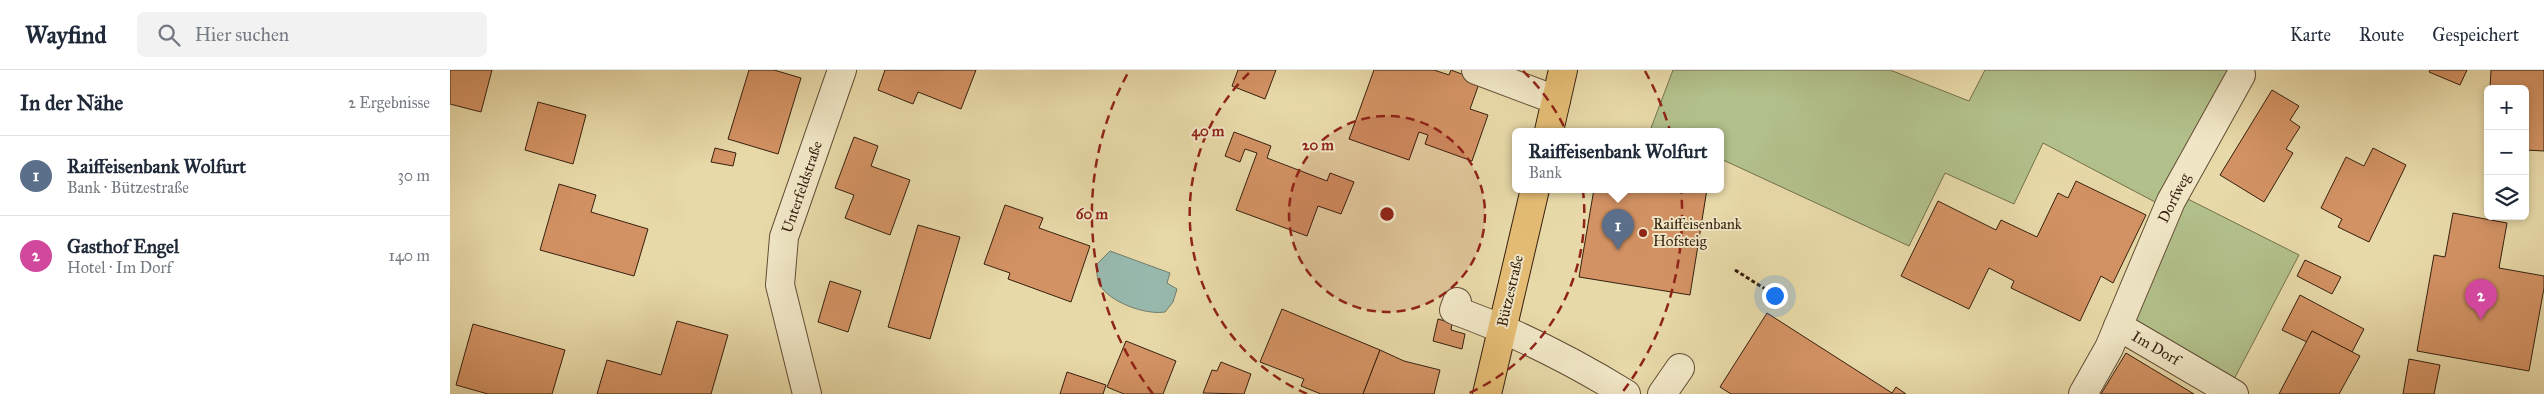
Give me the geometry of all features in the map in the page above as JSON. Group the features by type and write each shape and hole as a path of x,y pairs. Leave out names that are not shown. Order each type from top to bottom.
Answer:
{"main road":[{"path":"1549,128 1563,70"},
{"name":"Bützestraße","path":"1487,394 1534,193"}],"street":[{"name":"Unterfeldstraße","path":"807,394 780,285 784,237 842,70"},
{"path":"1476,70 1556,100"},
{"name":"Dorfweg","path":"2118,326 2171,201 2241,75"},
{"path":"1457,302 1454,310 1579,364 1626,394"},
{"name":"Im Dorf","path":"2082,394 2109,348 2118,326 2234,394"},
{"path":"1662,394 1680,368"}],"path":[{"path":"1735,270 1781,298"}],"green space":[{"path":"1673,70 1890,70 1969,101 1985,70 2237,70 2172,191 2299,255 2231,385 2124,323 2174,212 2043,143 2014,204 1945,173 1909,246 1724,160 1724,128 1651,128"}],"water":[{"path":"1110,251 1170,273 1167,283 1177,289 1173,302 1165,312 1148,312 1129,306 1111,297 1104,291 1098,282 1096,265"}],"building":[{"path":"450,70 492,70 481,112 450,104"},
{"path":"749,70 774,70 801,78 778,154 728,139"},
{"path":"885,70 976,70 961,109 918,92 913,104 878,90"},
{"path":"1238,70 1276,70 1265,99 1232,86"},
{"path":"1374,70 1434,70 1449,75 1451,70 1480,81 1470,109 1488,115 1472,161 1425,144 1428,135 1419,132 1409,160 1349,139"},
{"path":"2430,70 2467,70 2460,85 2429,72"},
{"path":"2491,70 2544,70 2544,151 2529,150 2529,85 2490,85"},
{"path":"2272,90 2299,106 2290,120 2300,127 2286,149 2293,153 2264,202 2220,175"},
{"path":"538,102 586,115 573,164 525,150"},
{"path":"1234,132 1271,146 1267,158 1327,181 1330,173 1354,182 1341,214 1318,206 1307,236 1236,210 1257,153 1245,149 1240,162 1225,156"},
{"path":"854,137 878,146 871,166 910,180 890,235 845,218 854,195 835,188"},
{"path":"715,148 736,153 733,166 711,162"},
{"path":"2373,148 2406,165 2369,242 2338,227 2342,219 2321,208 2346,157 2364,166"},
{"path":"2076,181 2146,215 2113,283 2101,276 2080,321 2011,288 2014,281 1989,268 1969,309 1901,276 1938,201 1996,230 2001,220 2037,237 2058,193 2068,198"},
{"path":"559,184 596,195 591,212 648,229 634,276 540,250"},
{"name":"Raiffeisenbank Hofsteig","path":"1593,193 1706,193 1690,295 1579,277"},
{"path":"1005,205 1043,218 1039,228 1090,246 1071,302 1008,279 1010,273 984,264"},
{"path":"2453,213 2507,223 2499,268 2544,276 2544,288 2529,371 2417,351 2434,255 2445,257"},
{"path":"918,225 960,237 930,339 888,327"},
{"path":"2305,260 2341,277 2332,294 2297,276"},
{"path":"830,281 861,291 848,332 818,322"},
{"path":"2300,295 2364,329 2352,352 2312,331 2307,342 2282,330"},
{"path":"1282,309 1380,350 1363,394 1321,394 1301,386 1304,379 1260,362"},
{"path":"1767,313 1892,393 1896,387 1906,394 1731,394 1720,387"},
{"path":"1438,319 1452,323 1451,330 1465,334 1462,349 1433,341"},
{"path":"677,321 728,335 711,394 597,394 607,360 661,375"},
{"path":"473,324 565,350 552,394 488,394 456,385"},
{"path":"2312,331 2360,356 2339,394 2279,394"},
{"path":"1126,341 1176,361 1163,394 1124,394 1107,387"},
{"path":"1380,350 1404,361 1440,370 1434,394 1363,394"},
{"path":"2126,353 2194,394 2101,394"},
{"path":"2409,359 2440,365 2434,394 2403,394"},
{"path":"1221,362 1251,374 1244,394 1203,393 1212,370 1217,371"},
{"path":"1067,372 1106,385 1103,394 1060,394"}],"place":[{"name":"Raiffeisenbank Hofsteig","path":"1643,233"},
{"name":"Raiffeisenbank Wolfurt","path":"1618,250"},
{"name":"Gasthof Engel","path":"2481,320"}]}
